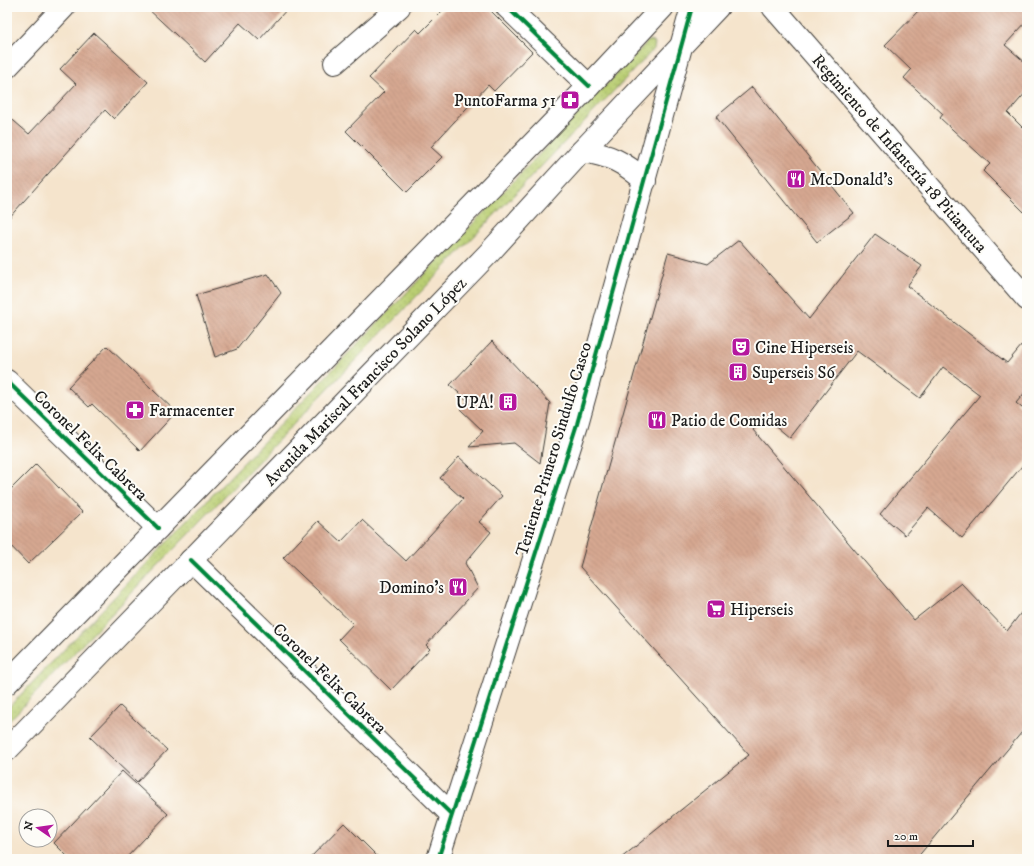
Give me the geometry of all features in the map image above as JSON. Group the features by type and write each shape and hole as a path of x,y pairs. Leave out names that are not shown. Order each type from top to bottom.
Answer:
{"main road":[{"path":"7,67 64,7"},
{"path":"335,63 399,7"},
{"path":"507,7 589,86"},
{"path":"7,683 589,86 663,7"},
{"name":"Teniente Primero Sindulfo Casco","path":"438,859 451,814 577,424 692,7"},
{"name":"Avenida Mariscal Francisco Solano López","path":"7,750 479,264 582,151 718,7"},
{"name":"Regimiento de Infantería 18 Pitiantuta","path":"773,7 1027,299"},
{"path":"582,151 601,154 627,166 645,181"},
{"name":"Coronel Felix Cabrera","path":"7,381 158,528"},
{"name":"Coronel Felix Cabrera","path":"191,560 451,814"}],"green space":[{"path":"649,40 655,43 654,49 7,723 7,709"}],"building":[{"path":"146,7 289,7 259,40 240,23 205,62"},
{"path":"446,7 487,7 532,52 494,91 488,85 431,147 442,157 407,192 346,131 384,92 369,78 416,29 420,33"},
{"path":"922,7 1027,7 1027,21 1005,45 1027,64 1027,91 1008,113 1027,132 1027,215 983,171 990,164 940,118 943,114 904,78 911,70 885,45"},
{"path":"94,33 148,82 114,119 105,110 7,220 7,115 29,134 76,84 60,69"},
{"name":"McDonald's","path":"752,87 854,213 817,242 716,117"},
{"name":"Superseis S6","path":"875,234 922,266 907,286 1007,363 1027,339 1027,390 1016,403 1027,412 1027,460 962,538 928,508 905,535 880,514 980,395 943,367 920,398 857,351 790,438 765,417 753,430 914,620 961,583 1007,631 1027,605 1027,726 916,859 620,859 749,755 580,567 668,253 708,264 739,240 809,319"},
{"path":"268,274 281,293 237,349 215,357 196,295"},
{"name":"UPA!","path":"492,341 550,403 540,463 514,443 469,447 483,431 460,409 468,401 450,385"},
{"path":"107,346 176,412 140,451 92,404 89,407 68,387"},
{"path":"459,457 502,496 479,522 491,532 465,563 478,588 426,645 430,649 391,690 339,639 353,624 283,558 318,521 341,542 362,520 406,561 463,499 440,478"},
{"path":"36,464 82,512 28,564 7,542 7,493"},
{"path":"120,706 167,750 137,782 90,737"},
{"path":"122,771 168,814 125,859 70,859 58,847 58,839"},
{"path":"344,823 380,859 309,859"}],"cycle path":[{"path":"507,7 589,86"},
{"path":"438,859 577,424 692,7"},
{"path":"7,381 158,528"},
{"path":"191,560 451,814"}],"place":[{"name":"PuntoFarma 51","path":"570,100"},
{"name":"McDonald's","path":"796,179"},
{"name":"Cine Hiperseis","path":"741,347"},
{"name":"Superseis S6","path":"738,372"},
{"name":"UPA!","path":"508,402"},
{"name":"Farmacenter","path":"135,410"},
{"name":"Patio de Comidas","path":"657,420"},
{"name":"Domino's","path":"458,587"},
{"name":"Hiperseis","path":"716,609"}]}
